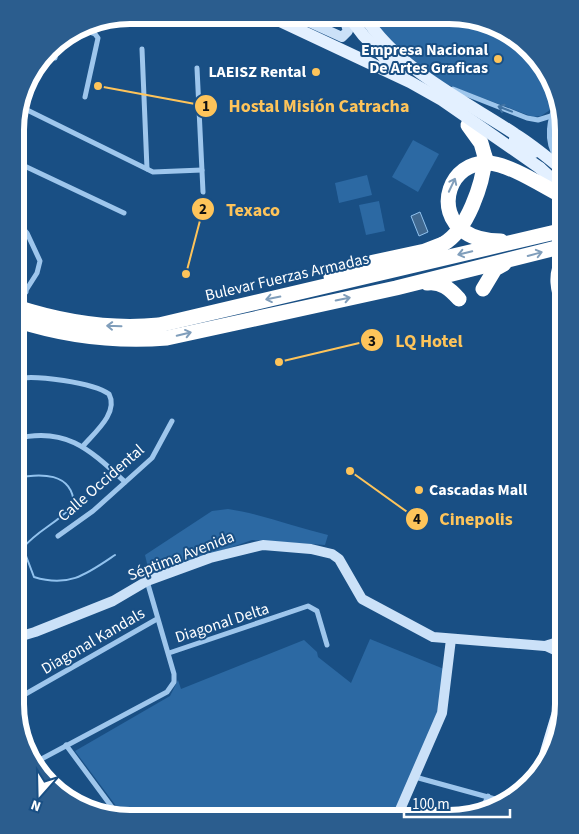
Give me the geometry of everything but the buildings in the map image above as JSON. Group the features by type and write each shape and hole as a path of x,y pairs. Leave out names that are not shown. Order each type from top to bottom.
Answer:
{"highway":[{"path":"299,292 318,280 377,262 434,248 457,234 463,225 484,171 485,157 481,143 468,125"},
{"path":"510,242 472,236 465,232 453,219 449,211 448,194 451,185 462,171 478,164 495,164 555,192"},
{"name":"Bulevar Fuerzas Armadas","path":"24,309 73,322 112,327 150,326 555,232"},
{"name":"Bulevar Fuerzas Armadas","path":"24,322 72,334 109,340 167,338 396,288 555,248"},
{"path":"482,289 495,268 514,259"},
{"path":"396,288 437,282 450,290 459,299"}],"main road":[{"path":"288,24 410,82 442,100 526,158 555,182"},
{"path":"289,24 446,94 555,165"},
{"path":"355,24 376,50 415,87 537,171 555,188"},
{"path":"370,24 384,42 430,80 515,134 555,164"}],"street":[{"path":"288,24 415,87"},
{"path":"313,24 342,37 348,31 346,24"},
{"path":"85,97 98,38 95,34 89,32"},
{"path":"142,49 147,169"},
{"path":"198,68 203,192"},
{"path":"430,80 527,118 538,120 551,116"},
{"path":"26,109 153,172 202,170"},
{"path":"553,110 549,144 555,156"},
{"path":"24,166 124,213"},
{"path":"24,229 40,261 37,273 24,295"},
{"path":"24,378 33,377 78,384 97,388 109,394 112,404 109,414 84,446"},
{"name":"Calle Occidental","path":"58,536 92,511 152,458 172,421"},
{"path":"24,437 50,435 84,446 125,482"},
{"name":"Séptima Avenida","path":"24,635 113,601 147,582 210,558 253,546 311,548 332,554 339,559 357,593 370,604 433,637 545,646"},
{"path":"147,582 156,619 169,653"},
{"name":"Diagonal Delta","path":"40,760 167,692 174,682 169,653 308,606 317,611 327,645"},
{"name":"Diagonal Kandals","path":"24,695 156,619"},
{"path":"400,810 442,713 451,639"},
{"path":"545,646 555,643"},
{"path":"545,646 555,650"},
{"path":"66,745 113,809"},
{"path":"415,777 496,799"},
{"path":"485,804 488,796"}],"shaded area":[{"path":"376,24 449,24 476,27 490,32 514,46 529,60 544,83 552,104 550,110 541,116 533,117 432,79 412,62"},
{"path":"413,140 439,154 418,192 392,177"},
{"path":"367,175 372,195 339,203 335,183"},
{"path":"379,201 385,231 366,235 359,205"},
{"path":"420,212 428,232 419,236 411,216"},
{"path":"228,509 328,535 325,545 252,540 150,576 145,555 212,511"},
{"path":"370,639 444,669 441,705 396,810 118,809 75,751 170,696 178,680 181,689 304,640 317,652 318,657 351,683"}],"waterway":[{"path":"24,477 35,475 54,477 61,480 72,493 74,504 24,547"},
{"path":"24,551 34,577 57,581 68,580 86,573 115,555"}],"place":[{"name":"Empresa Nacional De Artes Graficas","path":"498,59"},
{"name":"LAEISZ Rental","path":"316,72"},
{"name":"Hostal Misión Catracha","path":"98,86"},
{"name":"Texaco","path":"186,274"},
{"name":"LQ Hotel","path":"279,362"},
{"name":"Cinepolis","path":"350,471"},
{"name":"Cascadas Mall","path":"419,490"}]}
